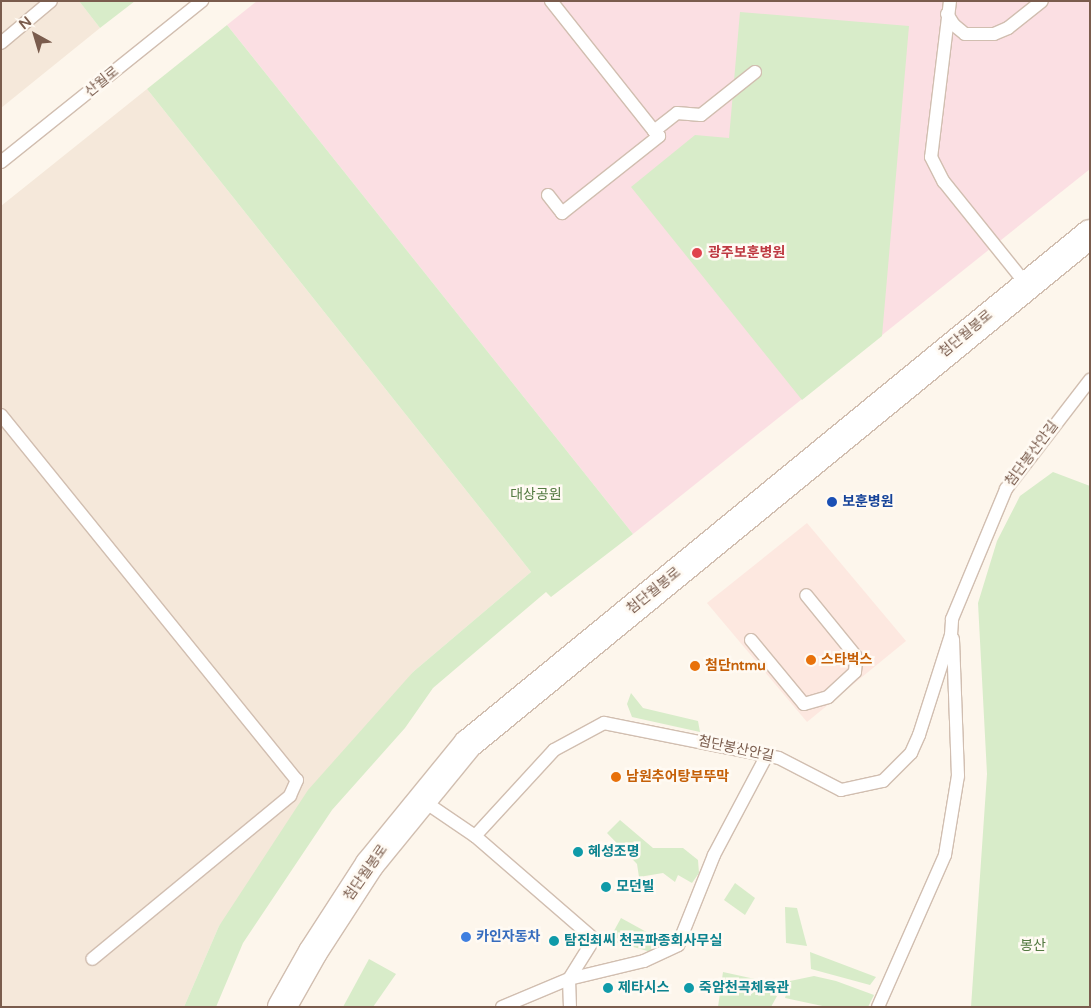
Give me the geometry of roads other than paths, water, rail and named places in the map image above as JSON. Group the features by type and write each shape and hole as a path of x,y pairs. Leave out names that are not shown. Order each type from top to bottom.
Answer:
{"street":[{"name":"첨단월봉로","path":"282,1007 370,864 449,765 482,732 1026,284 1090,234"}],"lane":[{"path":"1,43 51,1"},
{"name":"산월로","path":"1,162 202,1"},
{"path":"548,195 562,212 659,136 551,1"},
{"path":"949,8 954,26 965,34 994,34 1008,28 1042,1"},
{"path":"949,8 931,157 944,182 1026,284"},
{"path":"654,131 677,113 701,115 755,72"},
{"name":"첨단봉산안길","path":"475,836 554,750 604,723 767,755 841,790 882,781 911,753 919,735 950,635 952,619 1006,489 1090,380"},
{"path":"1,415 297,780 290,796 92,959"},
{"path":"751,640 804,704 828,697 855,672 855,654 806,595"},
{"name":"첨단봉산안길","path":"878,1007 944,855 958,776 952,619"},
{"path":"502,1007 569,979 644,961 678,945 714,855 767,755"},
{"path":"422,800 475,836 594,939 569,979 570,1007"}],"place":[{"name":"광주보훈병원","path":"697,253"},
{"name":"보훈병원","path":"832,502"},
{"name":"스타벅스","path":"811,660"},
{"name":"첨단ntmu","path":"695,666"},
{"name":"남원추어탕부뚜막","path":"616,777"},
{"name":"혜성조명","path":"578,852"},
{"name":"모던빌","path":"606,887"},
{"name":"카인자동차","path":"466,937"},
{"name":"탐진최씨 천곡파종회사무실","path":"554,941"},
{"name":"제타시스","path":"608,988"},
{"name":"죽암천곡체육관","path":"689,988"}],"park label":[{"name":"대상공원","path":"536,495"},
{"name":"봉산","path":"1033,946"}]}
